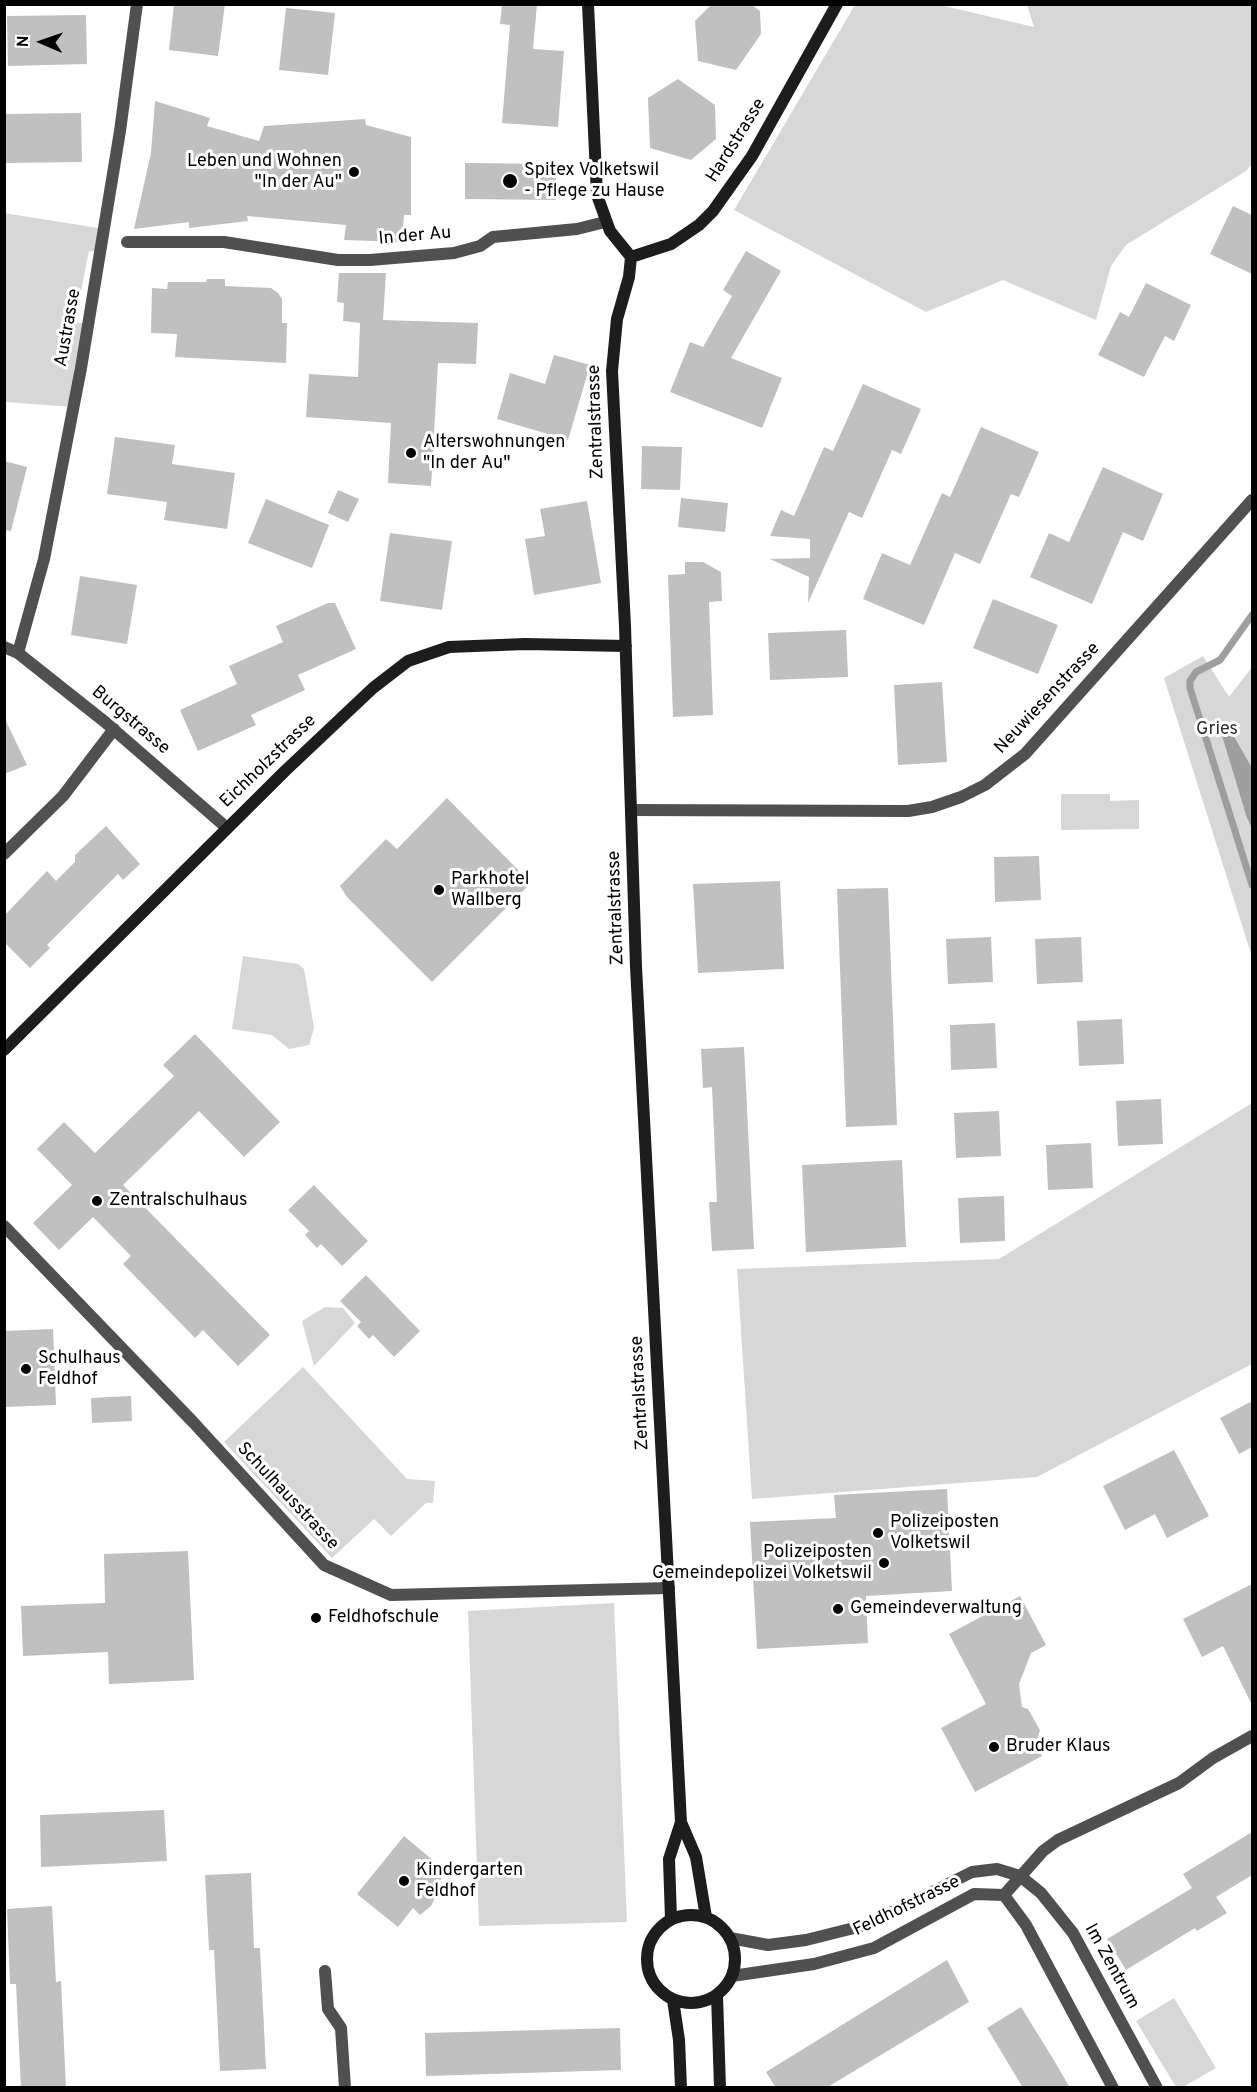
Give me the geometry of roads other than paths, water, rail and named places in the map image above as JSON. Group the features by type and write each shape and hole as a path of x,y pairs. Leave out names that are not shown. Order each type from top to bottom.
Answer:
{"street":[{"name":"Austrasse","path":"18,653 44,559 81,368 120,131 137,4"},
{"path":"588,4 597,189 605,222 631,257"},
{"name":"Hardstrasse","path":"631,257 671,244 699,225 713,211 752,156 837,4"},
{"name":"In der Au","path":"127,242 224,242 338,260 382,259 454,253 480,246 492,237 578,229 605,222"},
{"name":"Zentralstrasse","path":"631,257 629,278 617,319 612,361 626,646 636,967 681,1822 696,1857 706,1917"},
{"name":"Neuwiesenstrasse","path":"632,810 908,811 941,804 969,793 985,785 1025,753 1252,500"},
{"name":"Eichholzstrasse","path":"4,1050 227,828 373,688 408,662 422,654 449,647 482,645 626,646"},
{"name":"Burgstrasse","path":"4,646 18,653 114,729 227,828"},
{"path":"4,854 63,796 114,729"},
{"name":"Schulhausstrasse","path":"4,1226 193,1422 324,1565 392,1595 669,1588"},
{"path":"1113,2088 1026,1924 1004,1895 1042,1851 1058,1840 1179,1783 1213,1758 1252,1736"},
{"name":"Zentralstrasse","path":"671,1919 669,1859 681,1822"},
{"name":"Feldhofstrasse","path":"730,1938 768,1945 806,1940 866,1925 972,1872 997,1869 1020,1876"},
{"name":"Im Zentrum","path":"1020,1876 1041,1893 1073,1933 1157,2088"},
{"name":"Feldhofstrasse","path":"732,1976 814,1964 874,1948 974,1894 1004,1895"},
{"path":"694,1914 706,1917 720,1925 730,1938 735,1964 732,1976 717,1995 696,2004 673,2000 659,1991 650,1977 646,1960 653,1937 671,1919 694,1914"},
{"path":"325,1971 328,2009 341,2028 345,2088"},
{"path":"717,1995 720,2088"},
{"path":"673,2000 679,2040 681,2088"}],"waterway":[{"path":"1252,615 1220,660 1196,672 1190,681 1190,688 1252,885"}],"place":[{"name":"Leben und Wohnen \"In der Au\"","path":"354,172"},
{"name":"Spitex Volketswil - Pflege zu Hause","path":"510,181"},
{"name":"Alterswohnungen \"In der Au\"","path":"411,453"},
{"name":"Parkhotel Wallberg","path":"439,890"},
{"name":"Zentralschulhaus","path":"97,1201"},
{"name":"Schulhaus Feldhof","path":"26,1369"},
{"name":"Polizeiposten Volketswil","path":"878,1533"},
{"name":"Polizeiposten Gemeindepolizei Volketswil","path":"884,1563"},
{"name":"Gemeindeverwaltung","path":"838,1609"},
{"name":"Feldhofschule","path":"316,1618"},
{"name":"Bruder Klaus","path":"994,1747"},
{"name":"Kindergarten Feldhof","path":"404,1881"}],"park label":[{"name":"Gries","path":"1217,730"}]}
